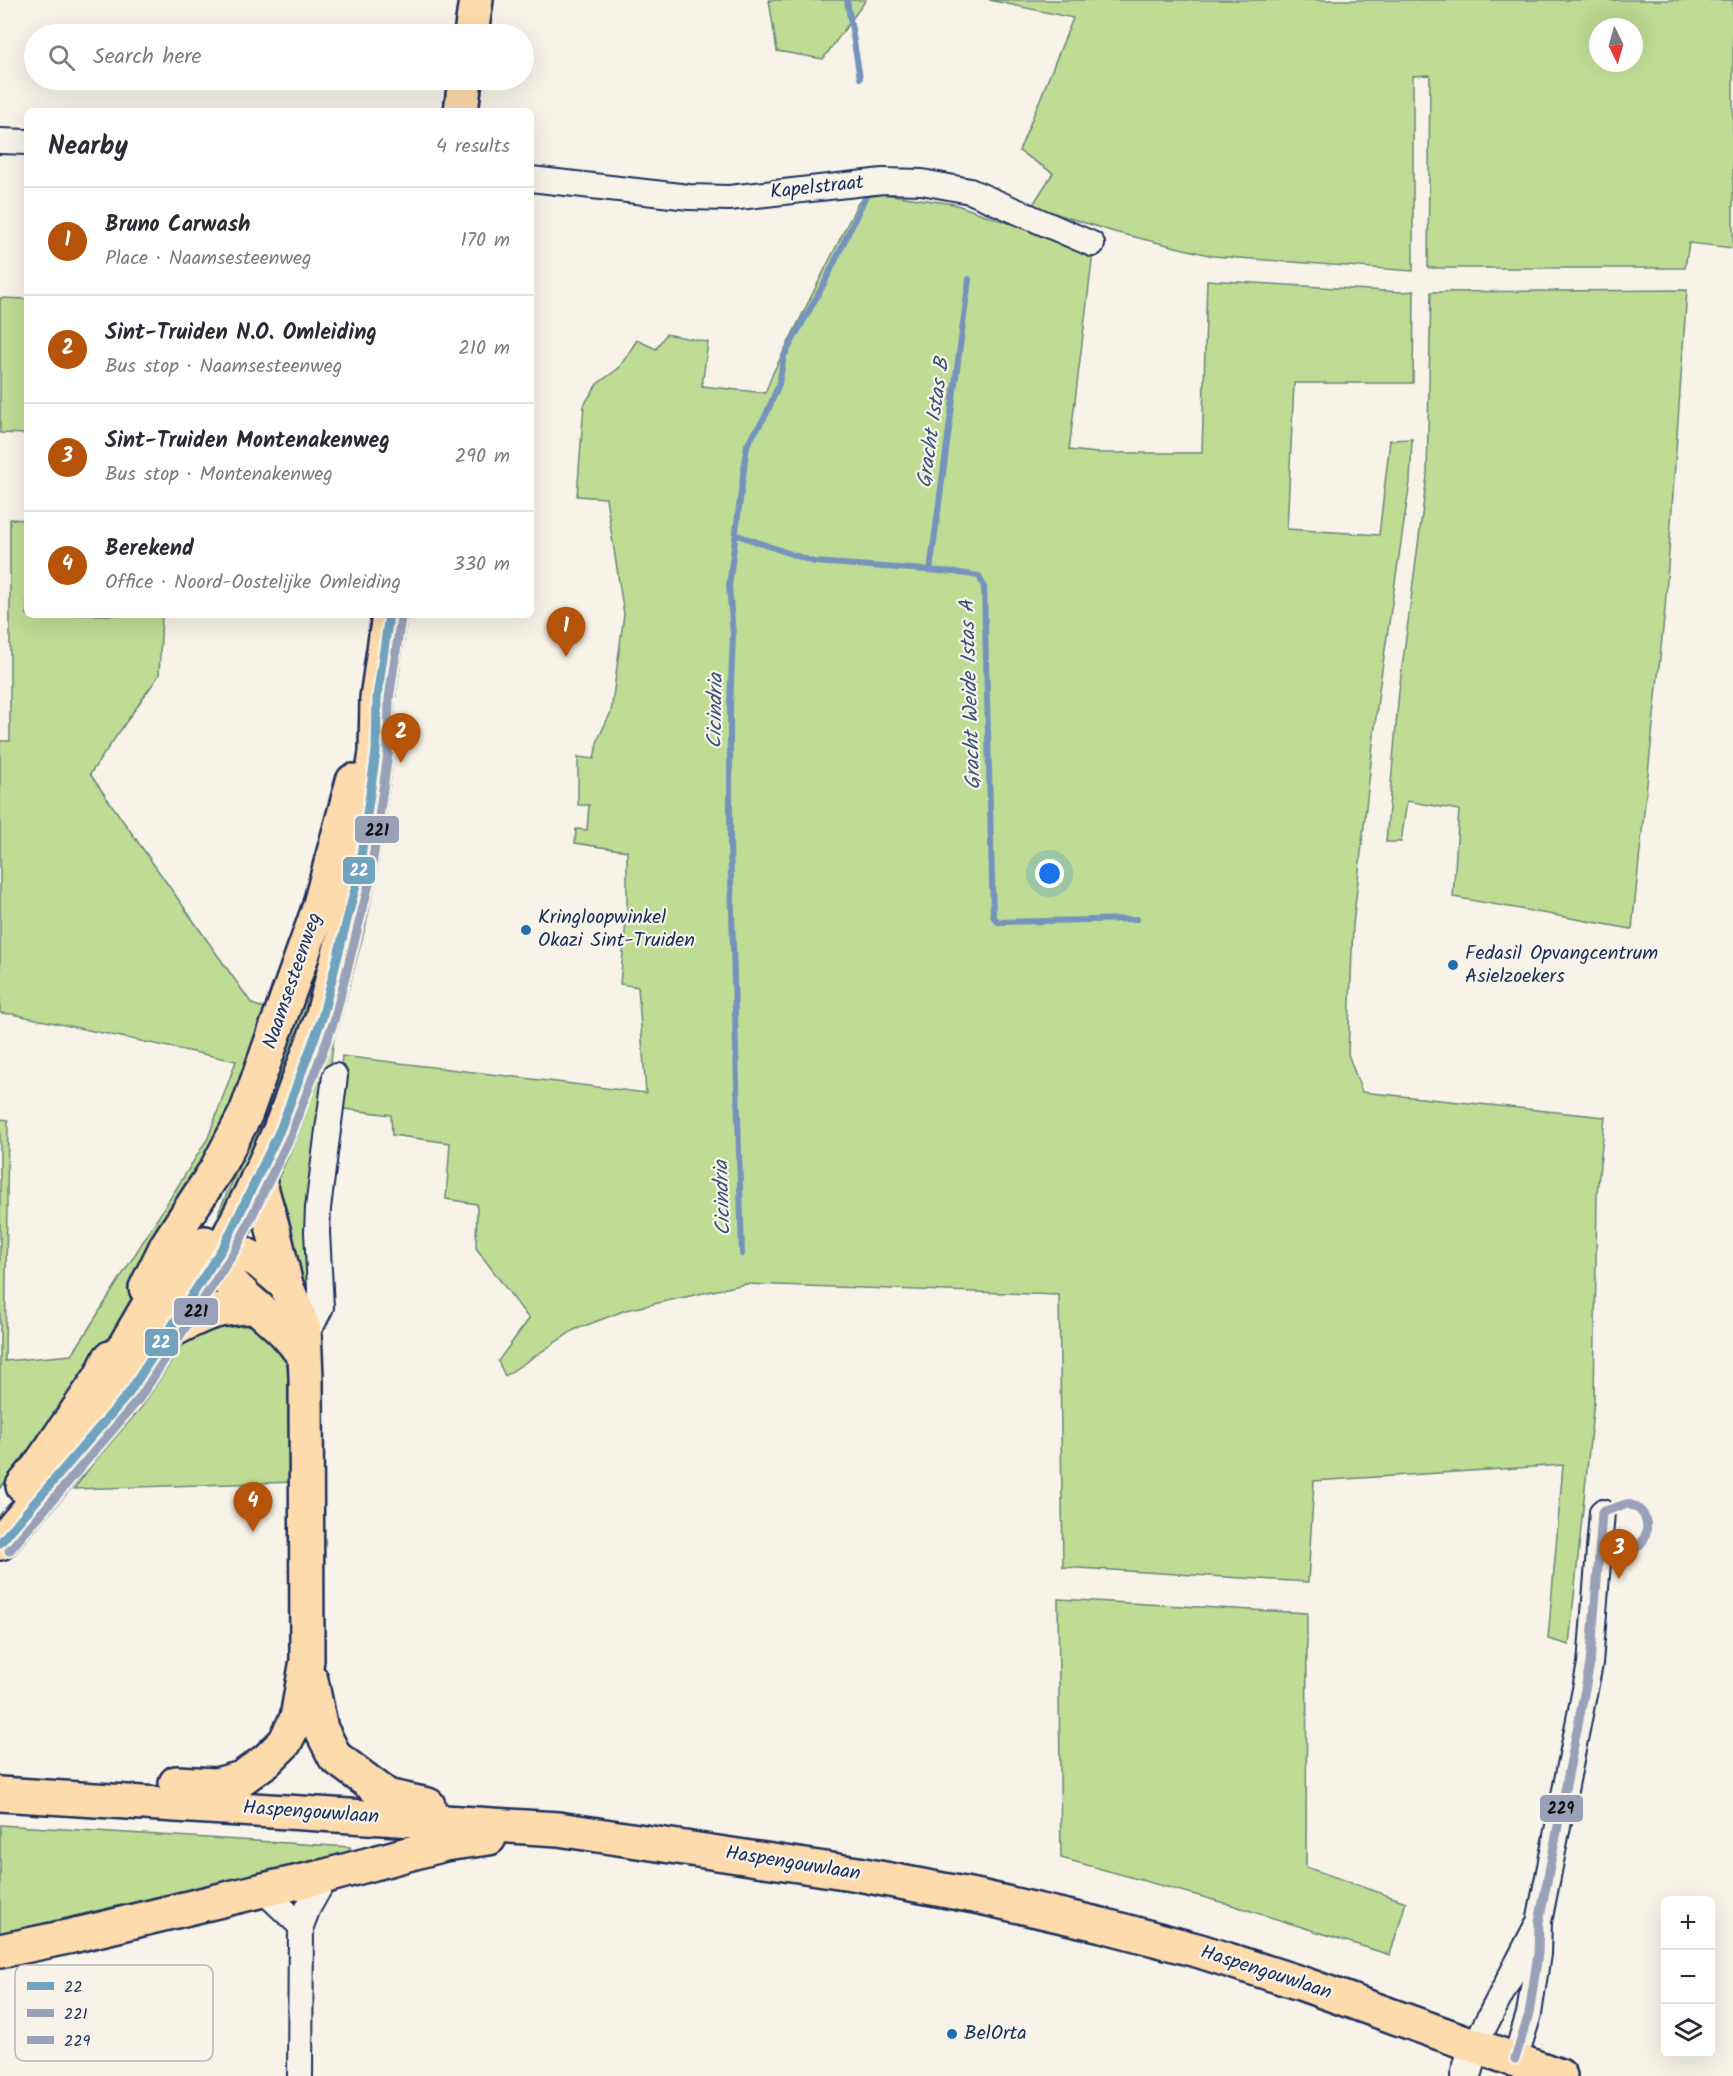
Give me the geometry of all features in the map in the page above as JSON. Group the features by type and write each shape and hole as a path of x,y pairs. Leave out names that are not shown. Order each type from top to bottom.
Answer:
{"main road":[{"path":"472,24 476,0"},
{"path":"460,108 463,90"},
{"name":"Naamsesteenweg","path":"213,1252 258,1177 280,1130 322,1018 358,877 376,752 377,698 389,618"},
{"name":"Naamsesteenweg","path":"100,1378 167,1245 216,1170 246,1113 319,908 377,698"},
{"path":"0,1543 129,1393 169,1332 213,1252 219,1198 241,1139 246,1113"},
{"path":"258,1177 273,1229 299,1340 307,1660 321,1729 335,1757 387,1796 443,1809 502,1812 558,1829"},
{"path":"213,1252 257,1307 299,1340"},
{"path":"0,1513 37,1469 100,1378 113,1366 158,1289 173,1271 213,1252 258,1261 286,1285"},
{"path":"169,1332 209,1311 257,1307"},
{"path":"120,1800 152,1786 176,1783 216,1785 242,1778 267,1760 285,1742 297,1718 307,1660"},
{"name":"Haspengouwlaan","path":"0,1794 558,1829 858,1874 980,1897 1102,1924 1200,1951 1475,2045 1513,2068 1560,2076"},
{"path":"0,1951 326,1876 445,1844 558,1829"}],"street":[{"path":"0,141 24,142"},
{"name":"Kapelstraat","path":"534,179 689,197 729,198 883,181 922,182 970,191 1092,244"},
{"path":"299,1340 313,1323 321,1307 316,1232 335,1076"},
{"path":"1513,2068 1529,2014 1538,1954 1539,1922 1590,1664 1602,1512"},
{"path":"300,2076 301,1926 326,1876"},
{"path":"263,1890 301,1926"},
{"path":"1466,2076 1475,2045 1539,1922"}],"green space":[{"path":"769,0 866,0 823,59 777,51"},
{"path":"989,0 1733,0 1733,248 1689,243 1685,268 1428,268 1430,75 1413,76 1413,271 1213,256 1114,232 1032,206 1053,173 1019,151 1073,18"},
{"path":"884,194 954,204 1093,253 1069,450 1098,453 1202,453 1207,280 1414,291 1413,383 1294,383 1287,529 1379,535 1390,440 1412,439 1410,482 1379,690 1353,925 1348,1054 1362,1092 1605,1117 1597,1193 1594,1401 1569,1645 1548,1639 1563,1465 1314,1481 1308,1582 1063,1567 1059,1295 745,1284 626,1310 574,1330 505,1376 498,1361 529,1319 476,1248 477,1204 446,1199 450,1143 392,1135 391,1115 337,1108 342,1056 646,1093 638,987 620,984 627,912 627,851 575,843 576,829 587,830 589,805 578,805 578,757 594,759 598,739 611,712 624,614 606,498 577,496 584,405 597,384 619,368 637,340 656,349 666,334 708,342 702,386 765,393 858,203 867,197"},
{"path":"1687,290 1665,609 1632,929 1453,897 1459,810 1407,801 1401,842 1386,842 1399,691 1427,476 1431,292"},
{"path":"0,298 24,299 24,434 0,433"},
{"path":"10,519 24,520 24,618 162,618 159,675 90,774 252,1004 272,1011 215,1153 155,1254 110,1339 44,1433 0,1488 0,1119 8,1120 5,1361 72,1355 208,1138 236,1061 0,1013 0,741 10,741"},
{"path":"321,925 339,930 318,1013 218,1226 219,1211 273,1091 271,1066"},
{"path":"324,1037 334,1038 312,1213 315,1305 306,1310 272,1181"},
{"path":"250,1317 289,1348 294,1482 74,1489 191,1329"},
{"path":"1058,1599 1307,1613 1306,1867 1406,1902 1390,1955 1232,1905 1061,1858"},
{"path":"0,1825 350,1847 354,1856 209,1885 0,1933"}],"waterway":[{"name":"Cicindria","path":"847,0 860,78"},
{"name":"Cicindria","path":"742,1254 730,843 730,707 733,635 729,586 747,445 766,415 779,384 784,356 825,282 865,198"},
{"name":"Gracht Istas B","path":"930,571 969,279"},
{"name":"Gracht Weide Istas A","path":"737,535 814,562 954,572 979,576 984,587 993,916 998,922 1137,919"}],"transit line":[{"name":"22","path":"0,1543 129,1393 225,1244 280,1130 322,1018 358,877 376,752 377,698 389,618"},
{"name":"221","path":"9,1551 139,1399 236,1249 291,1135 334,1021 370,880 388,754 389,699 401,618"},
{"name":"229","path":"1626,1504 1634,1506 1644,1516 1647,1530 1645,1537 1635,1549 1627,1553 1599,1556 1602,1512 1626,1504"},
{"name":"229","path":"1515,2059 1529,2014 1538,1954 1539,1922 1590,1664 1599,1556"}],"place":[{"name":"Bruno Carwash","path":"566,657"},
{"name":"Sint-Truiden N.O. Omleiding","path":"401,763"},
{"name":"Kringloopwinkel Okazi Sint-Truiden","path":"526,930"},
{"name":"Fedasil Opvangcentrum Asielzoekers","path":"1453,965"},
{"name":"Berekend","path":"253,1532"},
{"name":"Sint-Truiden Montenakenweg","path":"1619,1579"},
{"name":"BelOrta","path":"952,2034"}]}
